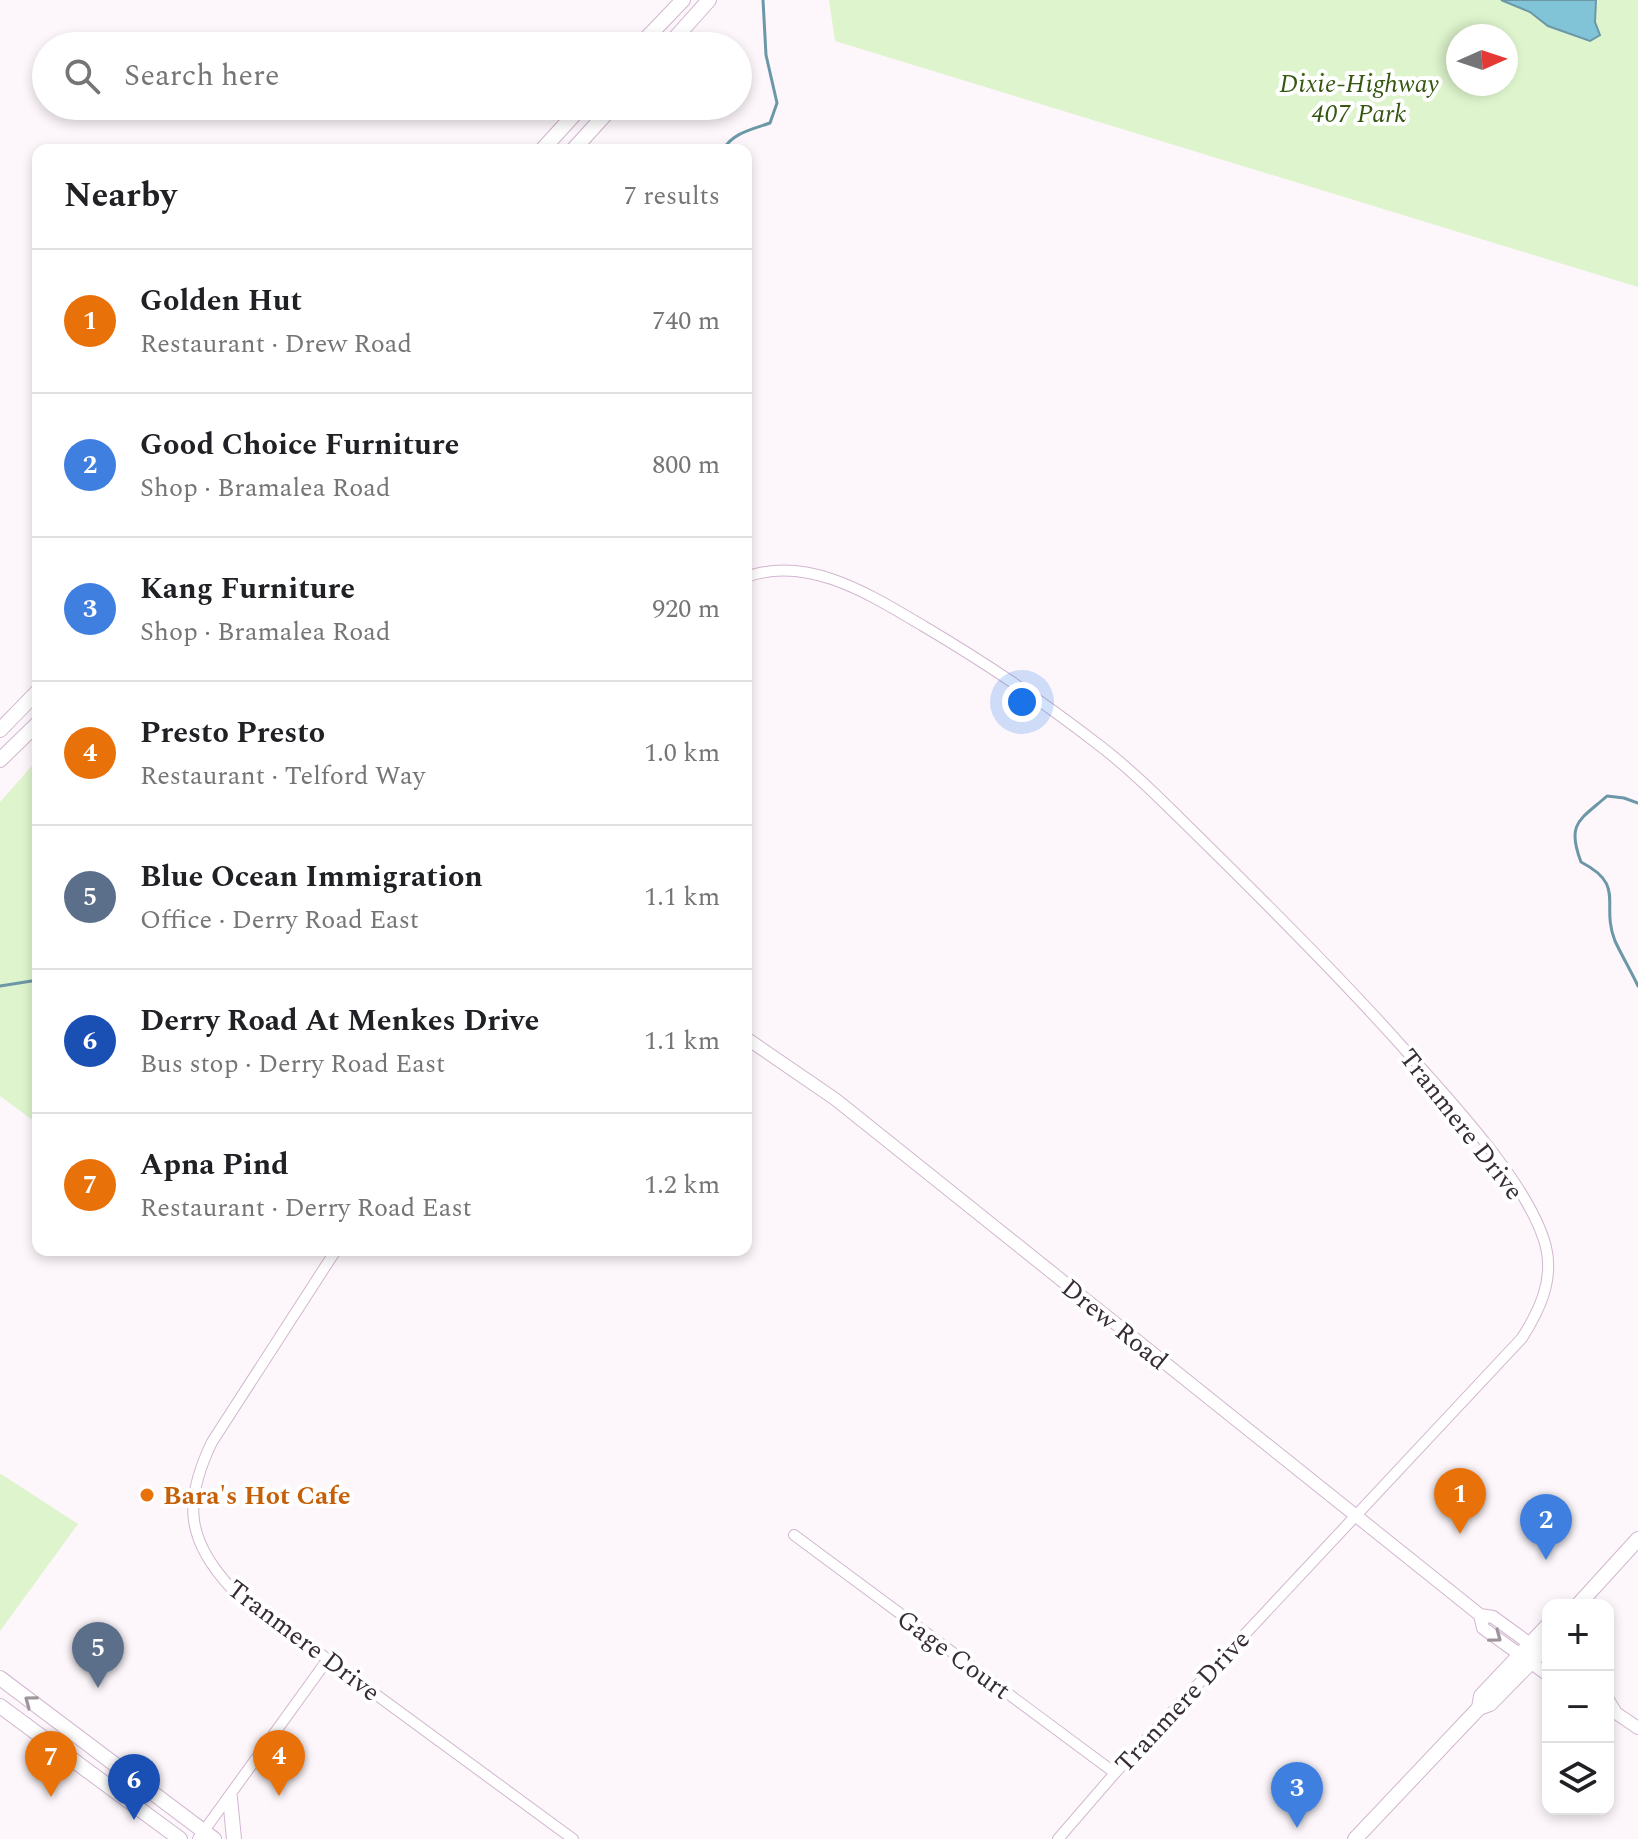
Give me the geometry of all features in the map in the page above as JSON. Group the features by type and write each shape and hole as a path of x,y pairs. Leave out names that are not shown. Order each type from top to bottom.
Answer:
{"main road":[{"path":"652,32 683,0"},
{"path":"680,32 709,0"},
{"path":"547,144 569,120"},
{"path":"578,144 600,120"},
{"path":"0,730 32,697"},
{"path":"0,760 32,729"},
{"path":"1583,1599 1638,1539"},
{"path":"1355,1839 1479,1708 1490,1704 1536,1653"},
{"path":"0,1678 205,1837"},
{"path":"0,1706 180,1839"},
{"path":"230,1798 234,1839"},
{"path":"147,1814 163,1839"}],"street":[{"name":"Tranmere Drive","path":"752,575 765,571 792,571 822,576 873,597 1017,685 1097,743 1147,787 1342,979 1492,1153 1519,1190 1546,1248 1544,1299 1522,1338 1115,1773 1058,1839"},
{"name":"Drew Road","path":"752,1042 835,1099 1480,1615 1493,1617 1536,1653 1546,1671"},
{"name":"Tranmere Drive","path":"332,1256 212,1442 194,1485 193,1515 200,1546 232,1589 573,1839"},
{"name":"Gage Court","path":"794,1535 1115,1773"},
{"path":"205,1837 328,1659"},
{"path":"1614,1715 1638,1728"}],"green space":[{"name":"Dixie-Highway 407 Park","path":"829,0 1638,0 1638,287 835,41"},
{"path":"32,766 32,1120 0,1096 0,802"},
{"path":"0,1475 78,1524 0,1631"}],"water":[{"path":"1501,0 1596,0 1595,22 1600,35 1590,41 1548,26 1530,12"}],"waterway":[{"path":"727,144 737,136 770,123 777,103 766,55 763,0"},
{"path":"1638,803 1607,796 1578,823 1575,839 1581,862 1604,879 1608,888 1611,928 1638,986"},
{"path":"0,986 32,981"}],"place":[{"name":"Bara's Hot Cafe","path":"147,1495"},
{"name":"Golden Hut","path":"1460,1534"},
{"name":"Good Choice Furniture","path":"1546,1560"},
{"name":"Blue Ocean Immigration","path":"98,1688"},
{"name":"Presto Presto","path":"279,1796"},
{"name":"Apna Pind","path":"51,1797"},
{"name":"Derry Road At Menkes Drive","path":"134,1820"},
{"name":"Kang Furniture","path":"1297,1828"}]}
